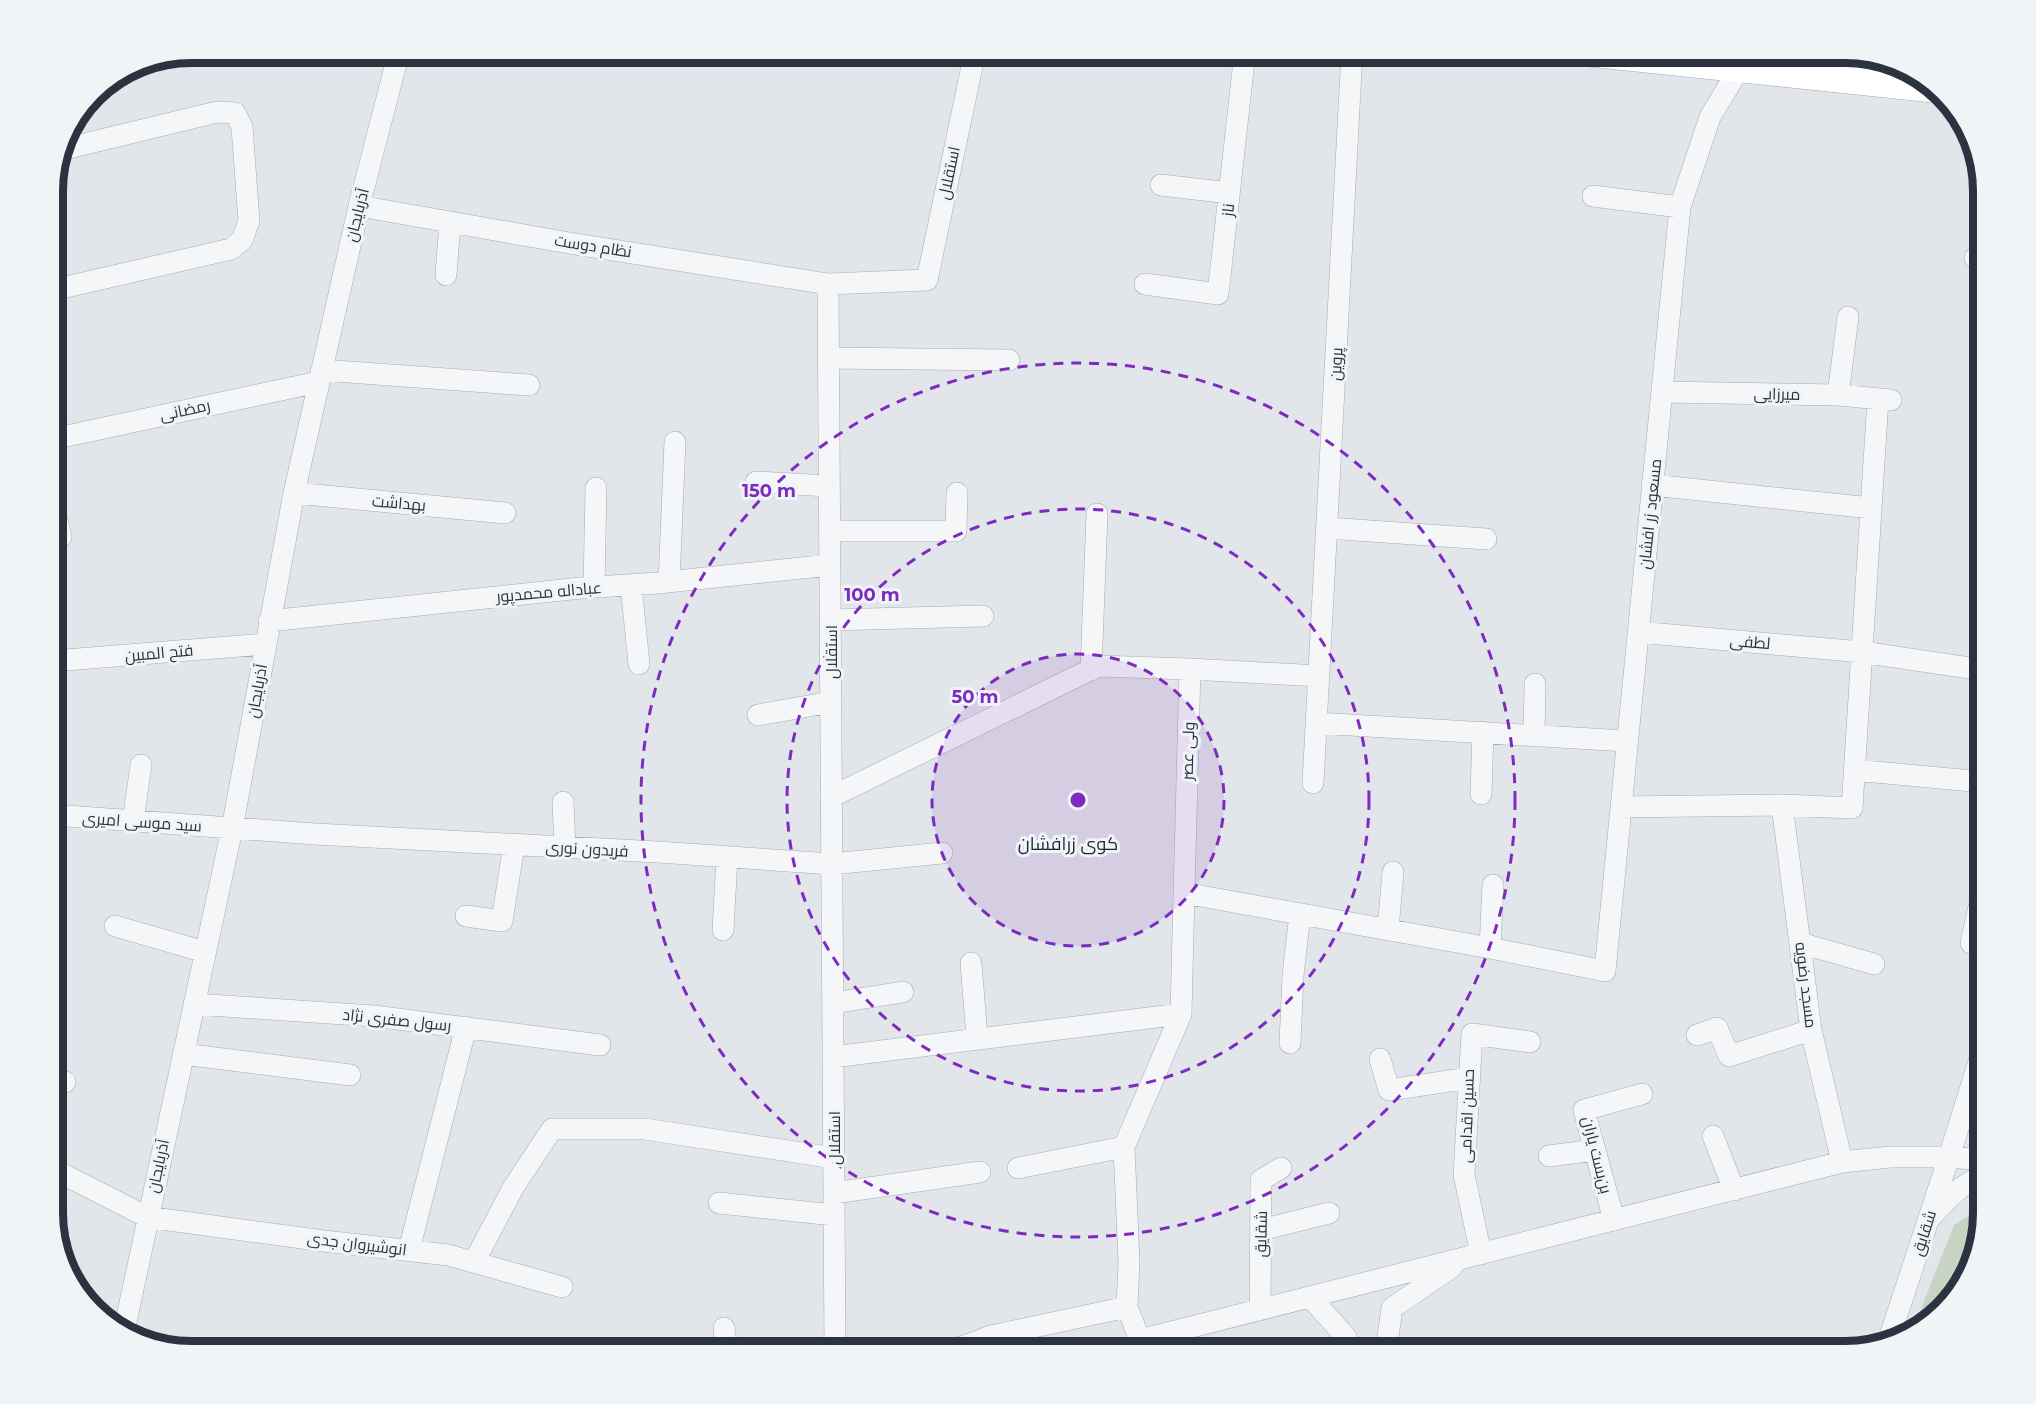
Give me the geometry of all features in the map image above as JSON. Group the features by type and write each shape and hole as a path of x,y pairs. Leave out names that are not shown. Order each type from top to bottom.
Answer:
{"main road":[{"path":"1683,63 1919,87"}],"street":[{"name":"آذربایجان","path":"126,1323 232,829 294,493 359,206 396,63"},
{"name":"استقلال","path":"835,1341 828,284 927,280 973,63"},
{"name":"ناز","path":"1145,284 1218,294 1244,63"},
{"name":"پروین","path":"1319,676 1351,63"},
{"name":"مسعود زر افشان","path":"1490,948 1605,971 1680,207 1710,117 1739,69"},
{"path":"63,288 231,249 243,240 249,221 242,127 235,113 217,112 71,147"},
{"path":"1161,185 1229,193"},
{"path":"1593,196 1680,207"},
{"name":"نظام دوست","path":"359,206 828,284"},
{"path":"446,275 450,222"},
{"path":"1838,395 1848,317"},
{"path":"828,358 1009,360"},
{"path":"320,376 529,386"},
{"name":"رمضانی","path":"63,437 320,376"},
{"name":"میرزایی","path":"1662,393 1838,395 1885,399 1871,507"},
{"path":"669,582 675,442"},
{"path":"756,482 830,486"},
{"path":"1621,807 1782,805 1852,808 1871,507 1652,485"},
{"path":"594,588 596,488"},
{"name":"بهداشت","path":"294,493 505,513"},
{"path":"830,531 956,531 957,493"},
{"path":"1091,670 1097,514"},
{"path":"1327,528 1485,539"},
{"name":"عباداله محمدپور","path":"269,621 830,565"},
{"path":"631,585 639,664"},
{"path":"830,620 983,616"},
{"name":"لطفی","path":"1638,632 1862,652 1973,669"},
{"name":"فتح المبین","path":"63,660 265,645"},
{"path":"831,797 1098,666 1319,676 1313,783"},
{"name":"ولی عصر","path":"1180,1014 1190,669"},
{"path":"1534,736 1535,684"},
{"path":"758,716 831,702"},
{"path":"1316,723 1627,741"},
{"path":"1481,794 1483,732"},
{"path":"133,821 141,765"},
{"path":"1854,770 1973,781"},
{"path":"563,802 565,848"},
{"name":"مسجد رضویه","path":"1782,805 1811,1030 1842,1162"},
{"name":"سید موسی امیری","path":"63,816 232,829"},
{"name":"فریدون نوری","path":"232,829 832,864 942,853"},
{"path":"466,916 502,921 514,845"},
{"path":"723,930 727,857"},
{"path":"1388,930 1394,872"},
{"path":"1184,893 1490,948 1493,885"},
{"path":"1290,1043 1293,975 1300,914"},
{"path":"115,926 205,952"},
{"path":"1971,943 1973,936"},
{"path":"1800,943 1874,964"},
{"path":"971,963 977,1038"},
{"path":"833,1003 903,993"},
{"name":"رسول صفری نژاد","path":"194,1004 374,1016 600,1045"},
{"path":"833,1057 1180,1014 1124,1147 1129,1262 1127,1307 1140,1340 1842,1162 1890,1157 1973,1159"},
{"path":"410,1250 466,1027"},
{"path":"1697,1035 1717,1028 1729,1056 1811,1030"},
{"name":"حسین اقدامی","path":"1472,1256 1464,1175 1472,1034 1530,1042"},
{"path":"183,1054 350,1075"},
{"path":"1380,1059 1389,1090 1469,1078"},
{"name":"شقایق","path":"1891,1332 1973,1080"},
{"name":"بن‌بست یاران","path":"1614,1220 1584,1110 1642,1094"},
{"path":"474,1262 513,1188 552,1129 645,1129 834,1158"},
{"path":"1713,1136 1734,1190"},
{"path":"1018,1168 1124,1147"},
{"path":"1549,1156 1594,1150"},
{"name":"شقایق","path":"1260,1310 1262,1180 1281,1168"},
{"path":"834,1193 980,1172"},
{"name":"انوشیروان جدی","path":"63,1173 147,1217 448,1255 562,1287"},
{"path":"1928,1221 1949,1197 1973,1180"},
{"path":"719,1203 834,1215"},
{"path":"1261,1230 1329,1213"},
{"path":"1388,1341 1392,1308 1472,1256"},
{"path":"1311,1297 1347,1341"},
{"path":"978,1341 991,1336 1127,1307"},
{"path":"724,1328 726,1341"}],"green space":[{"path":"1973,1213 1971,1238 1960,1270 1941,1297 1918,1318 1954,1225"}],"district":[{"name":"کوی زرافشان","path":"1068,844"}]}
